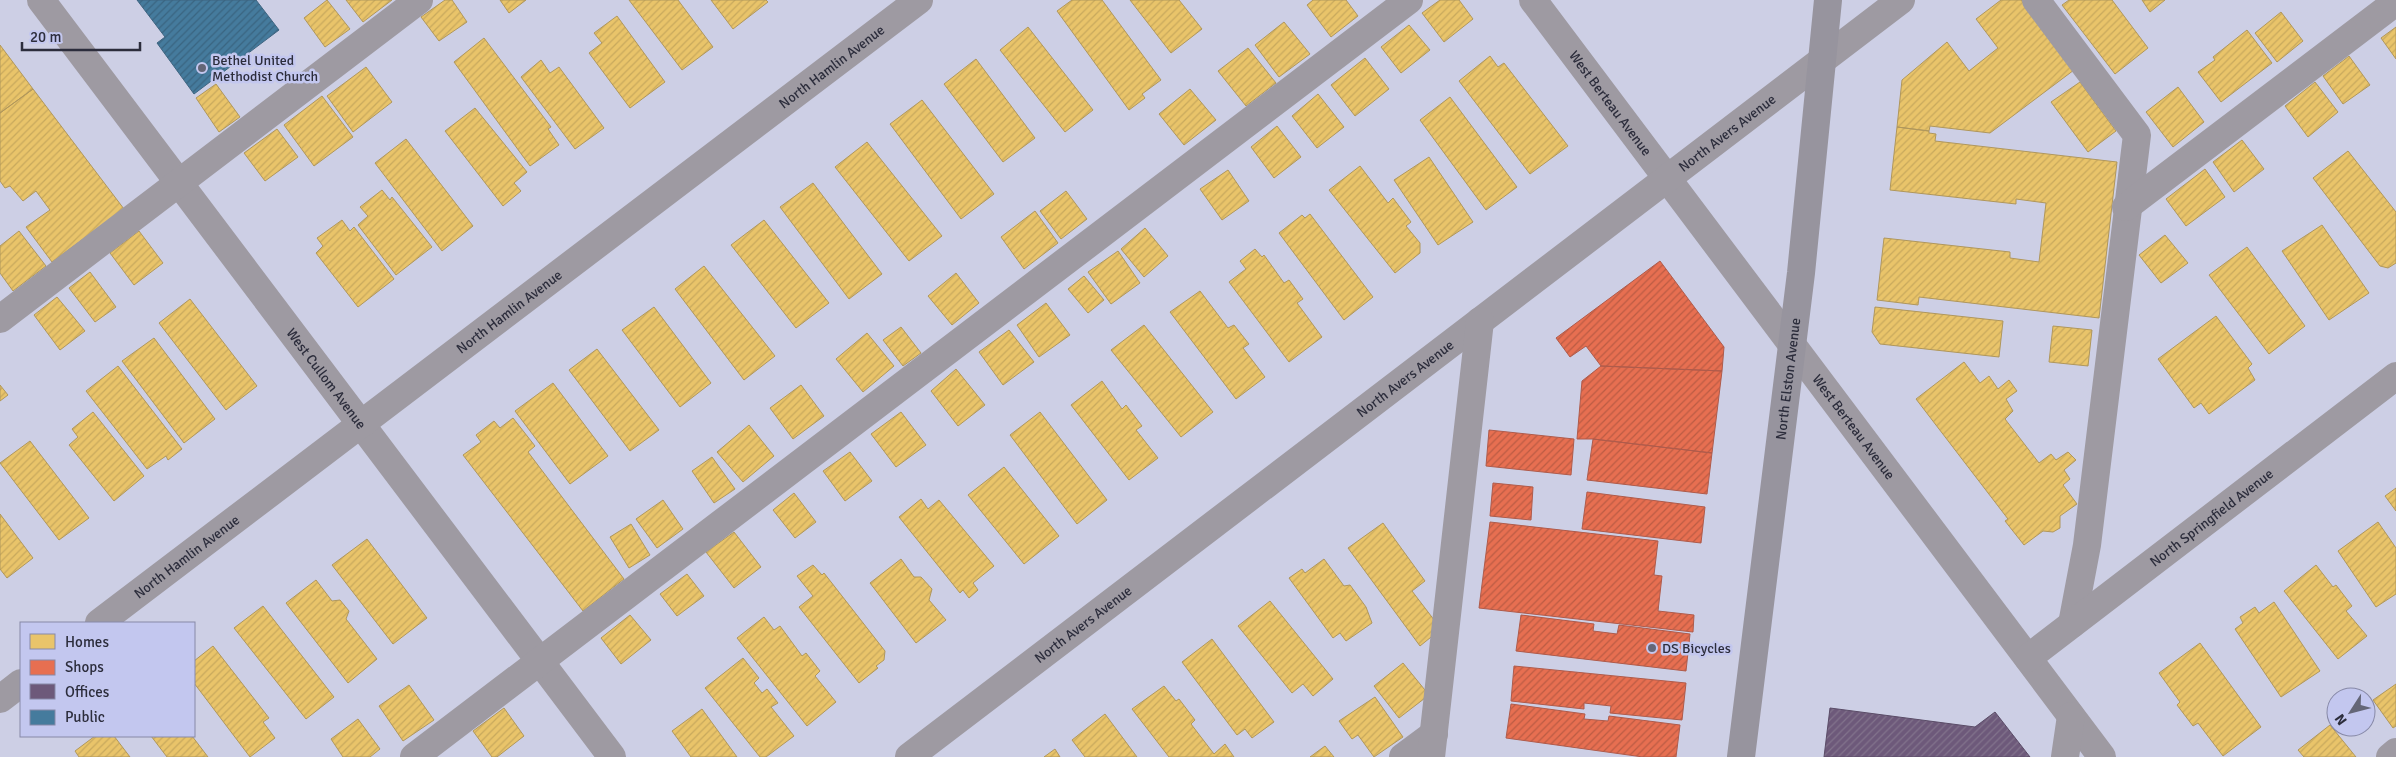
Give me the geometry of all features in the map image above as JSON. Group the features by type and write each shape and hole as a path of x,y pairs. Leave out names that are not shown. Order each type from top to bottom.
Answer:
{"main road":[{"name":"North Elston Avenue","path":"1741,757 1801,273 1828,0"}],"street":[{"name":"West Cullom Avenue","path":"41,0 612,757"},
{"path":"0,319 418,0"},
{"name":"North Hamlin Avenue","path":"100,622 919,0"},
{"path":"414,757 1409,0"},
{"name":"West Berteau Avenue","path":"1532,0 2102,757"},
{"name":"North Avers Avenue","path":"909,757 1667,179 1821,59 1901,0"},
{"path":"2036,0 2137,135 2126,207 2087,545 2072,624"},
{"path":"2126,207 2396,2"},
{"path":"1403,757 1432,746 1480,322"},
{"name":"North Springfield Avenue","path":"2028,658 2396,376"},
{"path":"0,699 20,684"},
{"path":"2065,757 2071,716"},
{"path":"2390,757 2396,752"}],"building: Homes":[{"path":"327,0 350,29 325,47 304,18"},
{"path":"346,0 392,0 363,22"},
{"path":"445,0 452,0 467,22 439,41 421,17"},
{"path":"500,0 526,0 509,13"},
{"path":"629,0 678,0 713,47 682,70"},
{"path":"711,0 766,0 768,2 733,29"},
{"path":"1072,0 1102,0 1161,80 1142,94 1145,98 1129,110 1057,11"},
{"path":"1130,0 1179,0 1202,29 1171,53"},
{"path":"1313,0 1346,0 1358,16 1331,37 1307,5"},
{"path":"1440,0 1459,0 1473,19 1444,42 1422,13"},
{"path":"2001,0 2021,0 2074,70 1990,133 1930,126 1929,131 1897,127 1902,80 1947,42 1969,71 1998,48 1976,19"},
{"path":"2069,0 2112,0 2148,48 2115,74 2062,5"},
{"path":"2142,0 2165,0 2150,12"},
{"path":"2281,12 2303,41 2277,62 2255,33"},
{"path":"617,16 665,82 630,108 589,53 602,43 594,33"},
{"path":"1284,22 1310,54 1279,77 1255,45"},
{"path":"1409,25 1430,50 1401,73 1381,47"},
{"path":"1028,27 1093,110 1065,132 1000,50"},
{"path":"2396,27 2396,59 2381,38"},
{"path":"2247,30 2272,63 2221,102 2198,72 2215,60 2213,57"},
{"path":"484,38 551,127 548,129 559,145 530,166 454,62"},
{"path":"0,45 33,89 0,113"},
{"path":"1248,48 1276,83 1246,106 1218,71"},
{"path":"1490,56 1498,67 1504,63 1568,146 1530,174 1459,81"},
{"path":"2349,56 2370,85 2343,104 2323,76"},
{"path":"1365,58 1389,89 1355,116 1331,85"},
{"path":"976,59 1035,138 1003,162 944,84"},
{"path":"541,60 550,73 559,67 604,128 575,149 521,77"},
{"path":"366,67 392,102 353,132 327,96"},
{"path":"2080,82 2116,131 2088,152 2051,102"},
{"path":"2315,82 2338,112 2308,137 2285,106"},
{"path":"216,84 240,117 219,132 196,98"},
{"path":"2178,87 2204,122 2173,147 2146,112"},
{"path":"33,89 124,209 52,262 26,227 50,210 36,191 23,201 10,186 5,188 0,181 0,113"},
{"path":"1190,89 1216,120 1184,145 1159,114"},
{"path":"1318,94 1344,127 1317,148 1292,116"},
{"path":"322,96 353,137 314,166 284,125"},
{"path":"1450,97 1517,187 1486,210 1420,120"},
{"path":"922,100 994,194 961,219 890,124"},
{"path":"475,108 527,172 514,183 521,191 503,206 445,131"},
{"path":"1277,126 1301,157 1274,178 1251,147"},
{"path":"1897,127 1929,131 1929,133 1936,134 1935,141 2117,162 2099,318 1919,297 1918,305 1877,300 1884,238 2010,252 2010,258 2039,262 2046,203 2016,199 2016,204 1890,190"},
{"path":"277,129 298,157 265,181 244,153"},
{"path":"406,139 473,226 442,251 375,163"},
{"path":"2242,140 2264,169 2234,192 2213,162"},
{"path":"867,142 942,236 909,261 835,167"},
{"path":"2348,151 2396,212 2396,263 2388,268 2380,266 2313,178"},
{"path":"1429,157 1473,222 1438,245 1394,180"},
{"path":"1360,166 1388,203 1393,198 1411,222 1406,226 1420,243 1420,253 1395,273 1329,190"},
{"path":"2205,169 2225,197 2186,226 2166,199"},
{"path":"1228,170 1249,201 1222,220 1200,189"},
{"path":"813,183 882,274 849,299 780,207"},
{"path":"382,190 390,200 392,197 432,247 396,275 358,225 368,216 360,207"},
{"path":"1066,191 1087,219 1061,239 1040,211"},
{"path":"1035,211 1058,243 1024,269 1001,237"},
{"path":"1310,214 1373,297 1344,320 1279,233 1302,215 1305,218"},
{"path":"342,220 350,231 354,227 394,279 358,307 316,253 323,246 317,238"},
{"path":"764,220 829,303 796,328 731,245"},
{"path":"2322,225 2369,293 2329,320 2282,251"},
{"path":"1145,228 1168,256 1144,277 1121,249"},
{"path":"19,231 46,266 13,291 0,273 0,246"},
{"path":"139,231 163,263 134,285 110,253"},
{"path":"2165,235 2188,263 2161,283 2139,255"},
{"path":"2247,247 2305,326 2269,354 2209,275"},
{"path":"1255,249 1262,257 1264,255 1284,283 1289,280 1303,299 1297,303 1322,337 1289,362 1229,282 1246,269 1240,261"},
{"path":"1118,251 1140,283 1111,304 1088,272"},
{"path":"704,266 775,356 744,380 675,289"},
{"path":"90,272 116,307 95,322 69,288"},
{"path":"956,273 979,303 952,325 928,296"},
{"path":"1084,276 1104,300 1088,313 1068,289"},
{"path":"1200,291 1228,328 1234,325 1249,344 1243,348 1265,377 1236,399 1170,312"},
{"path":"57,297 85,331 60,350 34,315"},
{"path":"190,299 257,386 226,410 159,323"},
{"path":"1046,303 1070,335 1039,357 1017,325"},
{"path":"654,307 711,383 680,407 622,330"},
{"path":"1875,307 2003,321 1999,357 1880,344 1872,332"},
{"path":"2216,316 2252,364 2248,368 2255,380 2209,414 2201,403 2194,408 2158,359"},
{"path":"1144,325 1213,412 1181,437 1111,350"},
{"path":"2053,326 2092,330 2088,366 2049,362"},
{"path":"901,327 921,353 903,366 883,340"},
{"path":"1009,330 1034,362 1003,385 979,352"},
{"path":"867,333 894,366 863,392 836,359"},
{"path":"154,338 215,419 184,443 122,361"},
{"path":"597,349 659,430 630,451 569,370"},
{"path":"1964,362 1980,383 1989,376 1998,389 2009,380 2017,391 2006,399 2013,411 2005,419 2039,463 2051,454 2056,460 2068,452 2076,460 2064,470 2070,479 2063,485 2077,504 2060,516 2060,528 2053,532 2043,531 2024,545 2005,521 2008,519 1916,399"},
{"path":"118,366 182,449 168,460 166,456 147,469 86,391"},
{"path":"956,369 985,405 958,426 931,391"},
{"path":"1102,381 1122,409 1126,405 1142,426 1136,430 1158,458 1129,480 1071,405"},
{"path":"553,383 608,456 570,484 515,411"},
{"path":"0,385 8,395 0,401"},
{"path":"801,385 824,416 793,439 770,408"},
{"path":"93,412 144,476 114,501 69,445 78,437 72,429"},
{"path":"901,412 926,445 896,467 871,434"},
{"path":"1040,412 1107,500 1077,524 1010,435"},
{"path":"513,418 535,446 528,452 624,579 583,611 463,455 481,442 476,435 494,421 500,428"},
{"path":"749,425 774,456 743,482 717,452"},
{"path":"30,441 89,518 59,540 0,463"},
{"path":"850,452 872,481 845,501 823,471"},
{"path":"712,457 735,489 714,503 692,471"},
{"path":"1004,467 1059,536 1024,564 968,495"},
{"path":"2396,488 2396,511 2385,496"},
{"path":"794,493 816,522 795,538 773,510"},
{"path":"921,499 928,509 939,500 994,566 973,583 978,590 969,598 963,590 960,593 899,517"},
{"path":"663,500 683,529 657,548 636,519"},
{"path":"0,514 33,558 7,578 0,569"},
{"path":"2378,522 2396,548 2396,594 2376,607 2338,551"},
{"path":"1383,523 1425,581 1412,591 1441,629 1420,646 1348,548"},
{"path":"631,524 650,555 629,568 610,537"},
{"path":"734,532 761,567 734,588 706,552"},
{"path":"367,539 427,618 393,644 332,565"},
{"path":"901,559 914,577 921,577 932,589 929,600 946,620 916,643 870,583"},
{"path":"1324,559 1344,586 1350,585 1366,607 1372,623 1346,641 1340,633 1333,638 1289,578 1302,569 1305,573"},
{"path":"813,565 822,575 824,573 885,651 884,660 876,666 878,668 859,683 799,607 813,596 797,576"},
{"path":"2316,565 2333,587 2336,585 2352,606 2346,611 2367,636 2338,659 2284,591"},
{"path":"687,574 704,596 677,616 660,594"},
{"path":"316,580 332,601 340,600 349,611 346,619 377,659 348,683 286,603"},
{"path":"1270,601 1333,679 1313,696 1303,684 1292,693 1238,626"},
{"path":"2274,602 2320,671 2281,697 2235,629 2243,623 2240,617 2255,607 2259,613"},
{"path":"263,606 334,697 306,719 234,628"},
{"path":"630,615 651,640 621,664 601,638"},
{"path":"764,617 774,630 780,626 802,656 806,653 820,671 815,676 836,702 807,726 737,638"},
{"path":"1212,639 1274,722 1252,738 1245,729 1237,735 1182,662"},
{"path":"2200,643 2261,727 2223,756 2198,723 2193,726 2177,705 2180,702 2159,673"},
{"path":"213,646 269,718 263,722 275,738 250,757 195,684 195,660"},
{"path":"743,658 759,678 754,683 762,693 767,689 778,703 771,707 794,736 766,757 760,757 705,688"},
{"path":"1403,663 1429,695 1399,718 1374,686"},
{"path":"2396,684 2396,726 2393,728 2376,704 2376,698"},
{"path":"409,685 434,720 403,741 379,706"},
{"path":"1164,686 1176,701 1179,699 1195,720 1191,724 1214,754 1225,744 1234,757 1169,757 1132,709"},
{"path":"1375,697 1403,737 1374,757 1358,735 1352,739 1339,721"},
{"path":"504,708 524,736 497,757 492,757 473,731"},
{"path":"702,709 737,757 691,757 672,731"},
{"path":"1105,714 1137,757 1085,757 1072,740"},
{"path":"358,719 380,749 370,757 343,757 331,739"},
{"path":"2326,728 2326,737 2340,737 2356,757 2304,757 2298,750"},
{"path":"94,737 115,737 130,757 79,757 75,751"},
{"path":"152,737 193,737 208,757 167,757"},
{"path":"1325,746 1334,757 1310,757"},
{"path":"1055,749 1060,757 1044,757"}],"building: Shops":[{"path":"1660,261 1724,347 1722,371 1601,366 1586,346 1570,357 1556,338"},
{"path":"1601,366 1722,371 1712,453 1593,439 1577,439 1582,381"},
{"path":"1489,430 1574,439 1571,475 1486,466"},
{"path":"1593,439 1712,453 1707,494 1587,480"},
{"path":"1493,483 1533,487 1531,520 1490,516"},
{"path":"1587,492 1705,507 1701,543 1582,529"},
{"path":"1490,522 1658,541 1654,575 1662,576 1658,611 1694,615 1693,632 1479,608"},
{"path":"1521,615 1594,624 1593,631 1617,634 1619,625 1690,634 1686,671 1516,651"},
{"path":"1514,666 1686,683 1682,720 1610,713 1611,706 1584,703 1584,709 1511,701"},
{"path":"1511,704 1585,714 1584,719 1608,721 1609,716 1680,725 1676,757 1643,757 1506,738"}],"building: Offices":[{"path":"1830,708 1975,727 1995,712 2030,757 1824,757"}],"building: Public":[{"name":"Bethel United Methodist Church","path":"137,0 256,0 279,30 194,94 157,43 165,37"}],"place":[{"name":"Bethel United Methodist Church","path":"202,68"},
{"name":"DS Bicycles","path":"1652,648"}]}
